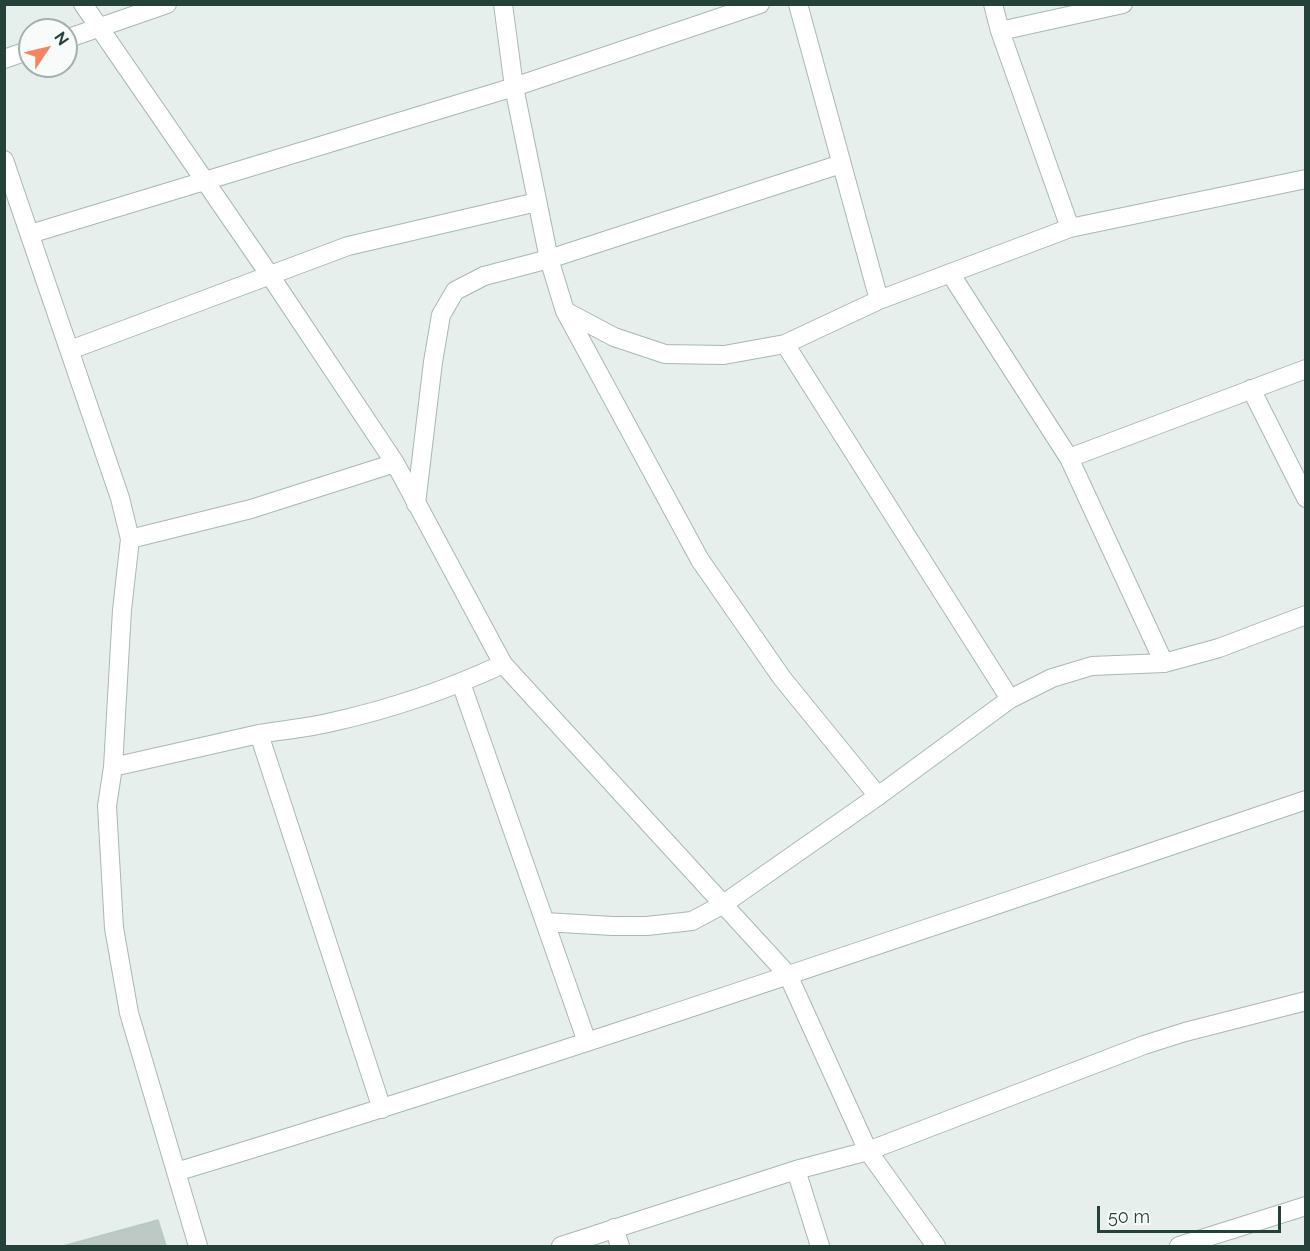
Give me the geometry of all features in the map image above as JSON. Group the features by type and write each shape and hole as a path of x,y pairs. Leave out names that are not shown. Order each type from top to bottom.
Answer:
{"street":[{"path":"83,4 269,274 394,463 502,664 788,975 868,1151 936,1246"},
{"path":"78,35 167,4"},
{"path":"503,4 514,87 537,202 549,259 565,311 700,560 782,678 878,796"},
{"path":"30,234 514,87 760,4"},
{"path":"798,4 879,300"},
{"path":"993,4 1000,31 1070,228"},
{"path":"1000,31 1123,4"},
{"path":"4,160 120,498 130,539 122,610 113,767 107,806 114,928 129,1013 198,1246"},
{"path":"416,504 441,315 455,291 484,276 549,259 841,164"},
{"path":"565,311 614,337 665,354 724,355 785,344 879,300 1070,228 1305,179"},
{"path":"70,350 348,246 537,202"},
{"path":"950,273 1069,458 1164,663"},
{"path":"785,344 1010,699"},
{"path":"1069,458 1305,369"},
{"path":"1251,389 1305,498"},
{"path":"130,539 251,509 394,463"},
{"path":"545,922 647,926 692,921 722,905 878,796 1010,699 1052,678 1092,666 1164,663 1219,648 1305,615"},
{"path":"113,767 259,734 330,723 409,702 461,683 502,664"},
{"path":"461,683 587,1042"},
{"path":"259,734 382,1109"},
{"path":"176,1172 382,1109 587,1042 1305,800"},
{"path":"561,1246 796,1170 868,1151 1144,1045 1305,1001"},
{"path":"796,1170 820,1246"},
{"path":"1179,1246 1305,1206"},
{"path":"614,1228 620,1246"}],"building":[{"path":"158,1220 166,1246 63,1246"}]}
